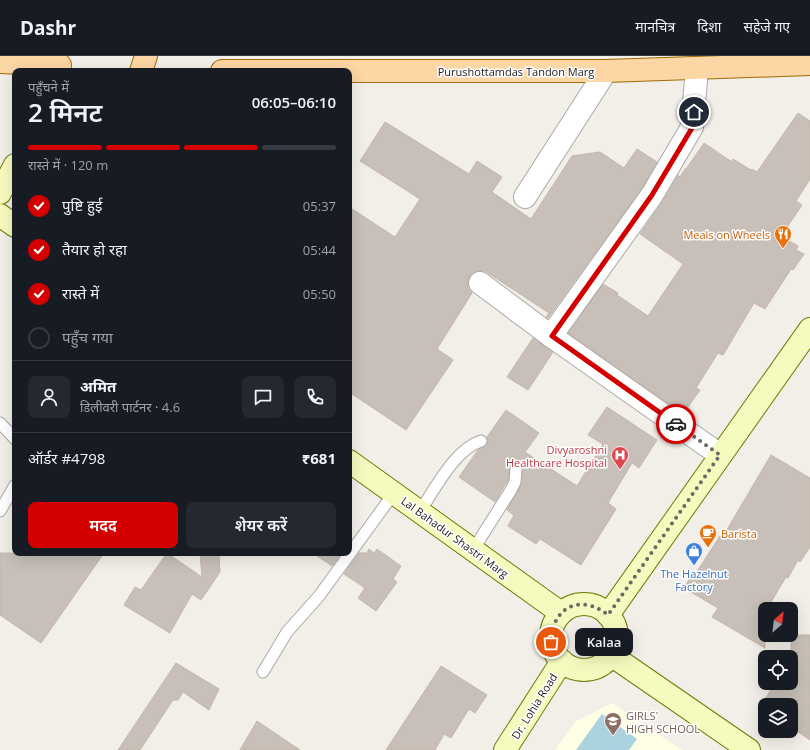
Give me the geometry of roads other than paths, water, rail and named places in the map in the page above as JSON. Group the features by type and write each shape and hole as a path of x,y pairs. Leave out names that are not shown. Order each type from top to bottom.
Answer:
{"main road":[{"path":"142,68 146,56"},
{"path":"0,62 61,64"},
{"name":"Purushottamdas Tandon Marg","path":"352,71 606,71 810,64"}],"street":[{"path":"552,336 652,195 692,128 697,68"},
{"path":"525,197 606,71"},
{"path":"0,193 12,171"},
{"path":"0,201 12,189"},
{"path":"0,215 12,224"},
{"path":"480,283 720,455"},
{"path":"608,615 810,329"},
{"name":"Lal Bahadur Shastri Marg","path":"352,463 561,613"},
{"path":"580,604 590,604 600,608 608,615 614,623 617,633 616,645 611,655 604,663 594,668 582,669 572,667 562,661 555,653 551,642 552,630 555,621 561,613 570,607 580,604"},
{"path":"611,655 749,750"},
{"name":"Dr. Lohia Road","path":"505,750 562,661"}],"lane":[{"path":"0,423 12,436"},
{"path":"420,511 457,458 468,447 481,441"},
{"path":"473,550 511,490 515,482 516,469"},
{"path":"0,511 12,490"},
{"path":"352,551 394,493"},
{"path":"263,672 287,632 319,596 348,556"}],"water":[{"path":"602,714 637,739 629,750 576,750"}],"place":[{"name":"Meals on Wheels","path":"783,249"},
{"name":"Divyaroshni Healthcare Hospital","path":"620,470"},
{"name":"Barista","path":"708,548"},
{"name":"The Hazelnut Factory","path":"694,566"},
{"name":"Kalaa","path":"551,642"},
{"name":"GIRLS' HIGH SCHOOL","path":"613,736"}]}
